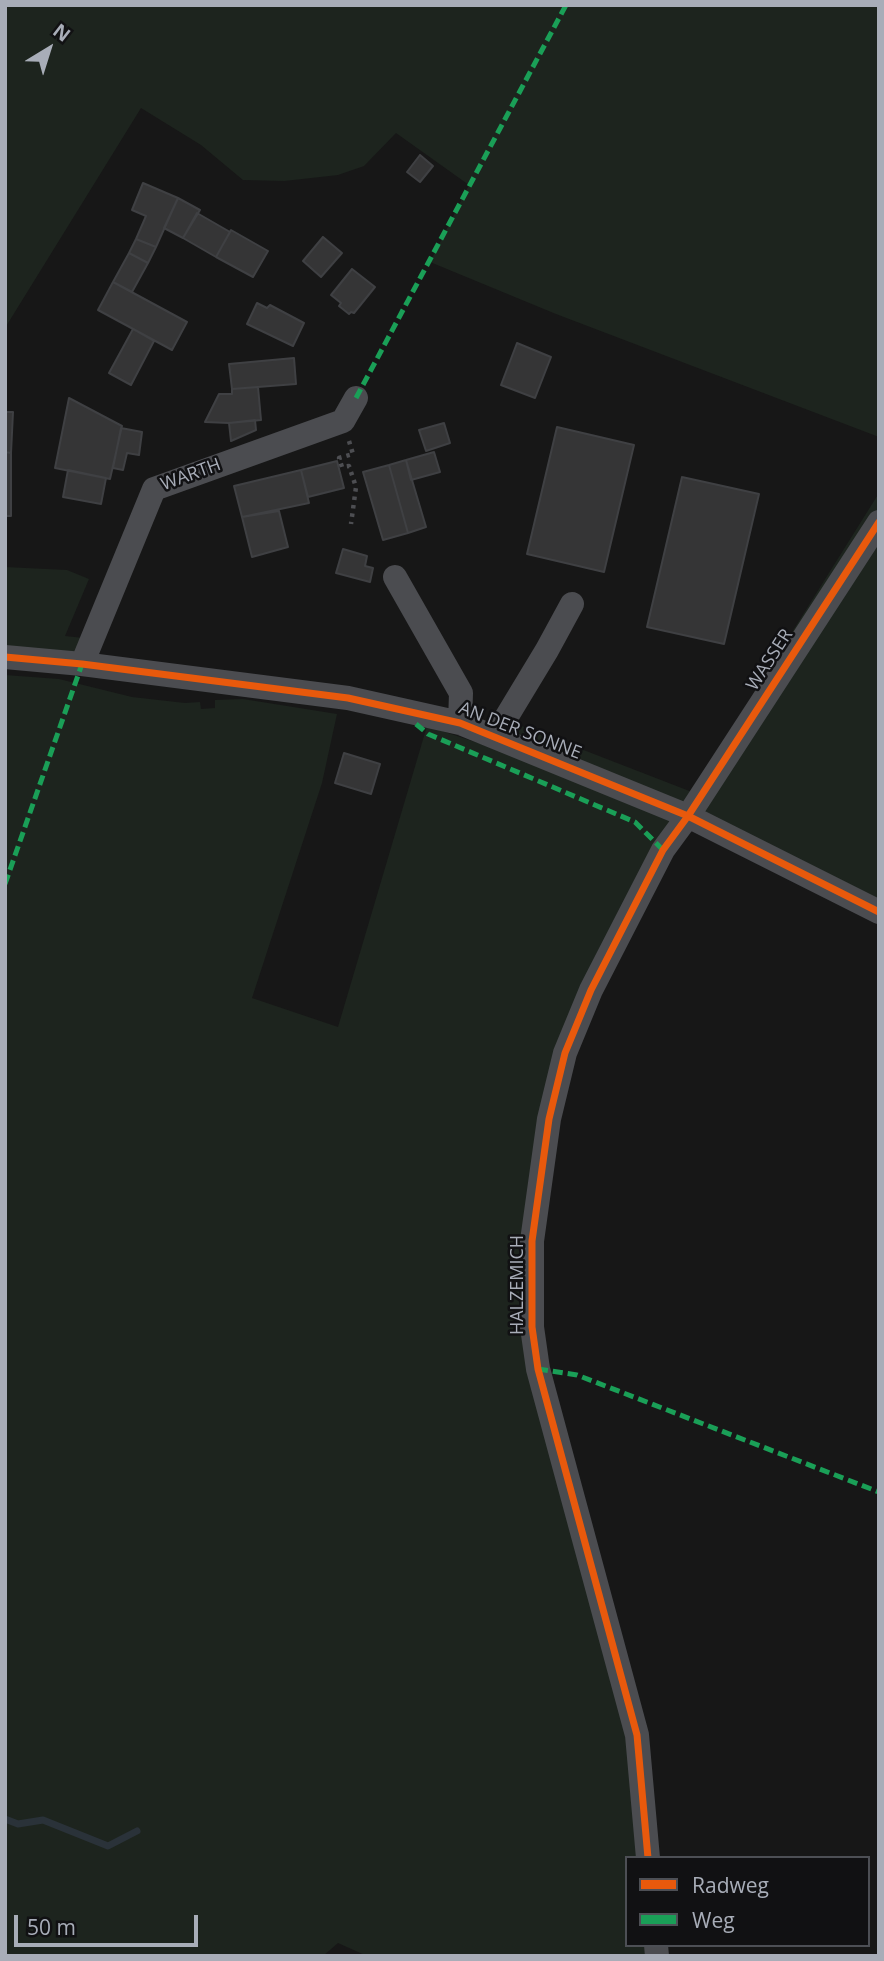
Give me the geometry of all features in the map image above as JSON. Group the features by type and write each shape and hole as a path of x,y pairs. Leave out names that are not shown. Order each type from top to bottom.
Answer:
{"street":[{"name":"WARTH","path":"82,664 154,489 343,421 356,398"},
{"name":"WASSER","path":"688,816 879,522"},
{"path":"396,577 461,693 460,723"},
{"path":"495,736 548,650 572,604"},
{"name":"AN DER SONNE","path":"5,657 82,664 348,698 460,723 688,816 879,912"},
{"name":"HALZEMICH","path":"648,1856 637,1735 538,1369 532,1327 532,1241 549,1119 565,1053 591,990 663,850 688,816"}],"path":[{"path":"347,456 339,458 342,467 349,466 356,487 351,524"}],"shaded area":[{"path":"5,5 879,5 879,437 556,314 430,262 469,185 396,133 364,166 338,175 284,181 243,180 201,145 141,108 5,328"},
{"path":"879,493 879,912 688,816 565,1053 531,1286 637,1735 648,1856 625,1856 625,1947 656,1947 657,1956 367,1956 338,1943 323,1956 5,1956 5,675 59,679 132,697 200,702 201,709 215,708 215,700 243,699 337,714 322,783 252,998 338,1027 427,726 508,753 519,725 692,792"},
{"path":"5,567 67,570 89,579 65,636 103,640 82,664 5,657"}],"building":[{"path":"420,155 433,166 420,182 407,172"},
{"path":"143,183 178,198 156,247 136,239 146,216 132,210"},
{"path":"178,198 200,210 183,238 164,228"},
{"path":"197,213 230,232 216,257 183,238"},
{"path":"231,230 268,251 253,277 216,257"},
{"path":"323,237 342,253 321,277 303,261"},
{"path":"136,239 156,247 148,263 129,253"},
{"path":"129,253 148,263 132,292 113,282"},
{"path":"352,269 375,287 354,313 349,314 331,295"},
{"path":"113,282 187,322 172,350 98,310"},
{"path":"257,303 267,308 270,305 304,323 293,346 247,324"},
{"path":"133,329 154,341 131,385 109,373"},
{"path":"517,343 551,357 535,398 501,385"},
{"path":"294,358 296,384 232,389 229,364"},
{"path":"258,387 261,420 205,422 219,394 232,394 232,389"},
{"path":"69,398 122,426 110,479 55,468"},
{"path":"5,412 13,412 11,453 5,452"},
{"path":"255,420 256,430 231,441 229,423"},
{"path":"444,423 450,443 426,451 419,430"},
{"path":"557,427 634,445 604,572 527,554"},
{"path":"121,428 142,432 139,455 127,453 123,470 113,468"},
{"path":"5,452 11,453 11,516 5,516"},
{"path":"434,452 440,472 411,480 406,460"},
{"path":"406,460 426,527 408,533 389,465"},
{"path":"337,461 344,488 308,497 301,470"},
{"path":"389,465 408,533 383,540 363,472"},
{"path":"68,470 106,478 101,504 63,497"},
{"path":"301,470 309,503 242,517 234,486"},
{"path":"682,477 759,494 724,644 647,627"},
{"path":"279,511 288,547 252,557 242,517"},
{"path":"343,549 367,556 365,566 373,568 370,582 336,573"},
{"path":"344,753 380,764 371,794 335,783"}],"waterway":[{"path":"5,1819 18,1824 43,1820 108,1846 137,1831"}],"marked path":[{"path":"356,398 566,5"},
{"path":"5,884 82,664"},
{"path":"416,724 428,734 635,822 663,850"},
{"path":"538,1369 577,1375 879,1492"}],"cycle path":[{"path":"648,1856 637,1735 538,1369 532,1327 532,1241 549,1119 565,1053 591,990 663,850 688,816 879,522"},
{"path":"5,657 82,664 348,698 460,723 688,816 879,912"}]}
